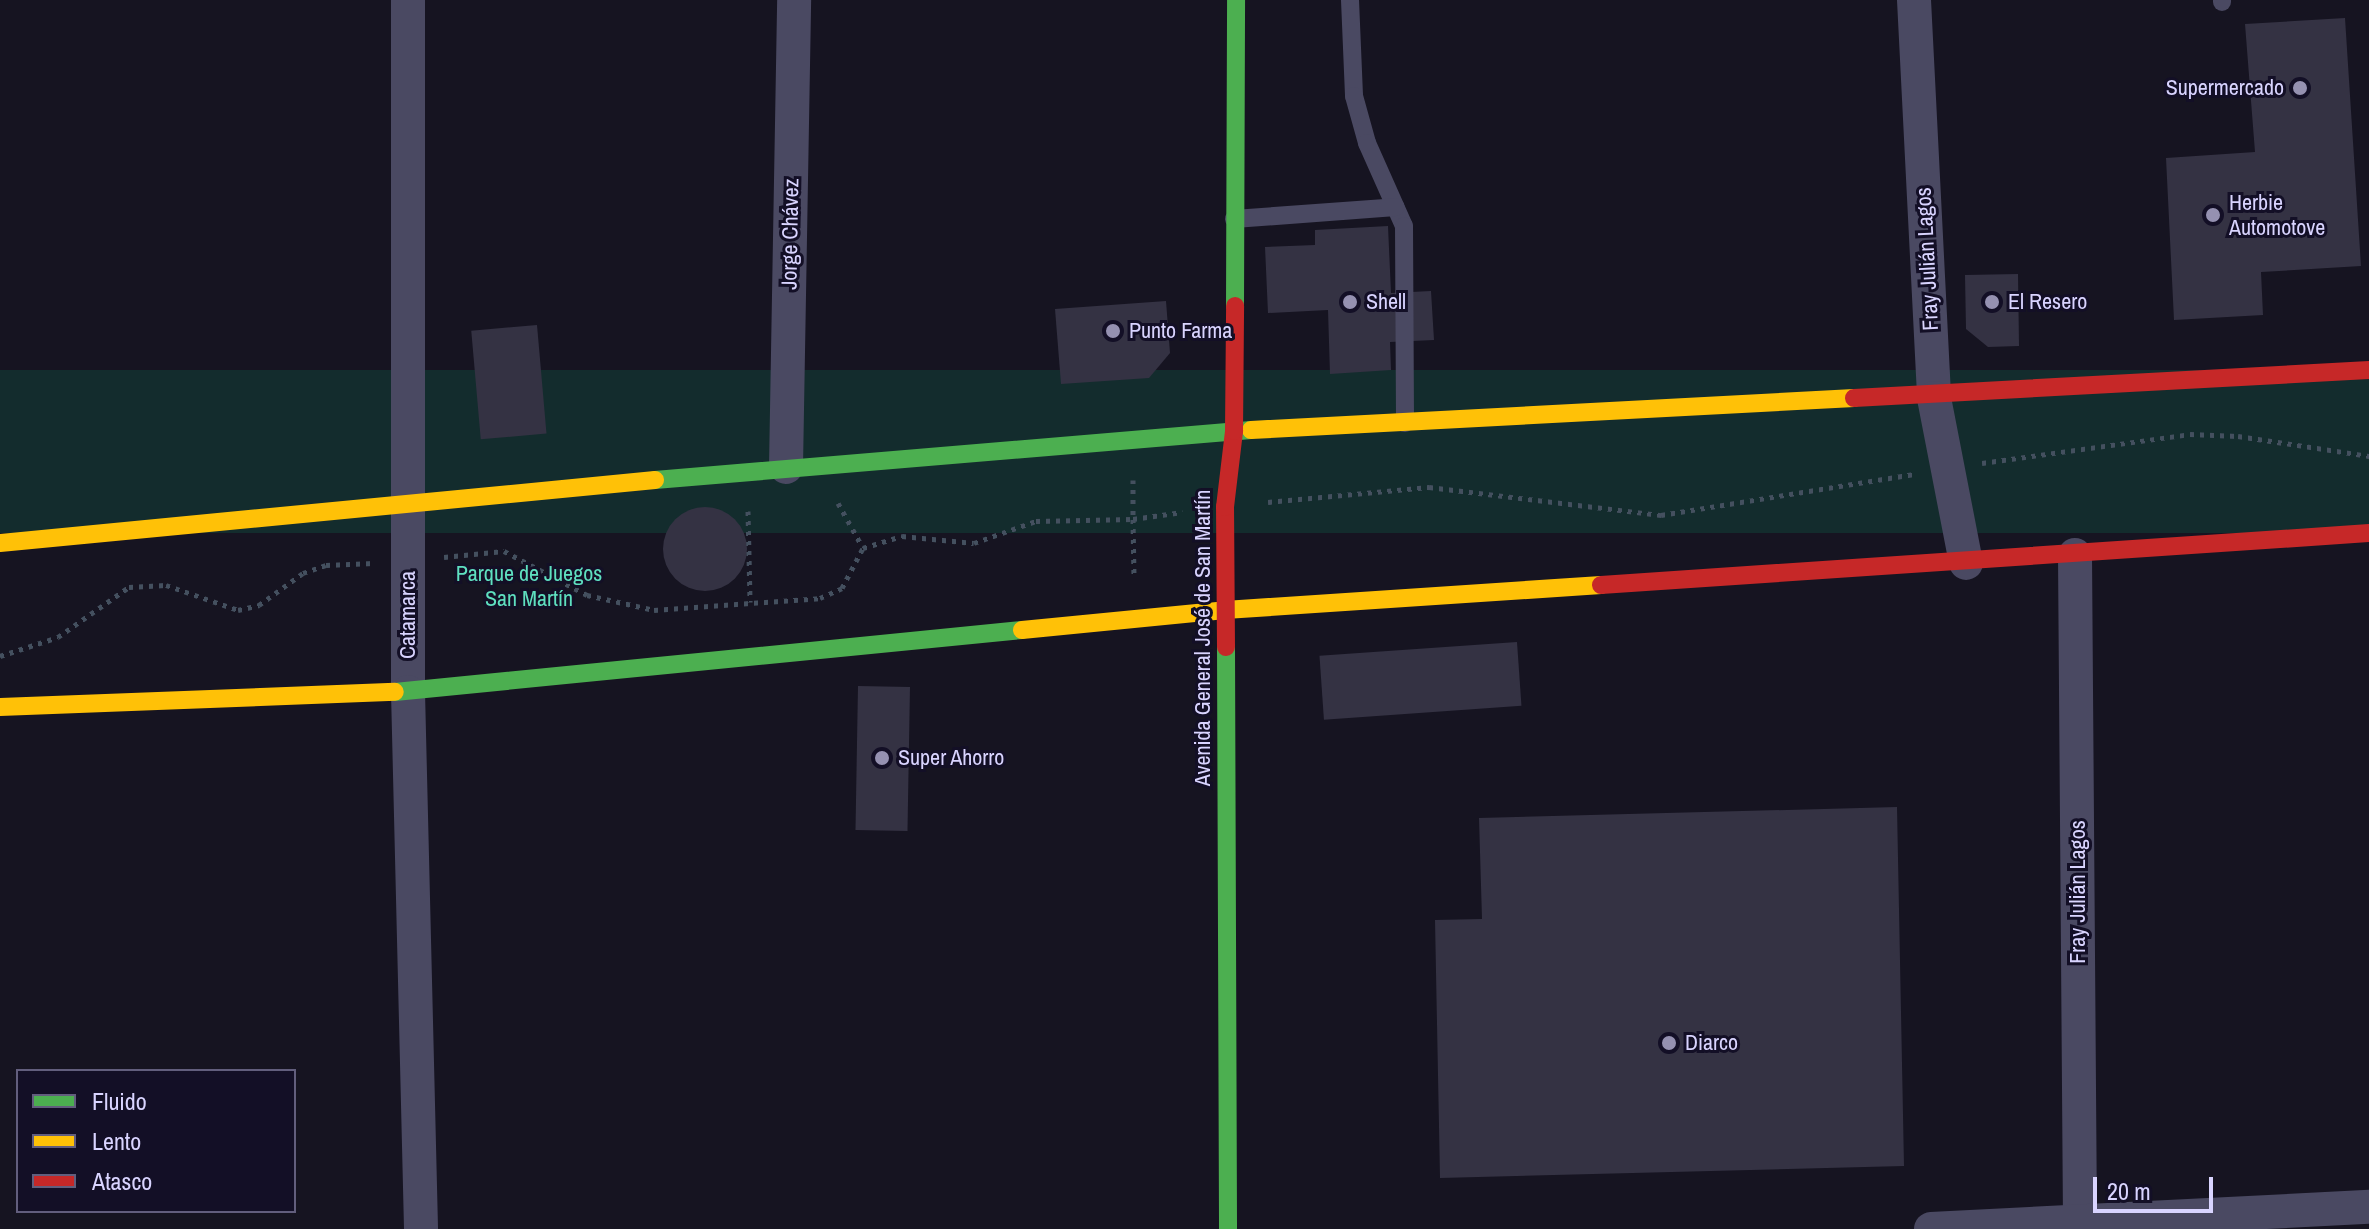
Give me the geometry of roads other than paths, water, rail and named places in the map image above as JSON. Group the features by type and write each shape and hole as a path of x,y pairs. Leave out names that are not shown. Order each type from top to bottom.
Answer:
{"main road":[{"name":"Avenida General José de San Martín","path":"1228,1229 1225,507 1234,431 1236,0"},
{"path":"0,543 786,467 1234,431 1934,398 2369,370"},
{"path":"0,707 408,692 1225,610 1966,563 2369,533"}],"street":[{"name":"Catamarca","path":"408,0 408,692 421,1229"},
{"name":"Jorge Chávez","path":"786,467 794,0"},
{"name":"Fray Julián Lagos","path":"1914,0 1934,398 1966,563"},
{"name":"Fray Julián Lagos","path":"2075,555 2080,1226"},
{"path":"1931,1229 2080,1226 2369,1207"}],"lane":[{"path":"1350,0 1354,96 1367,143 1396,207 1406,261 1405,423"},
{"path":"1234,219 1396,207"}],"place":[{"name":"Supermercado","path":"2300,88"},
{"name":"Herbie Automotove","path":"2213,215"},
{"name":"Shell","path":"1350,302"},
{"name":"El Resero","path":"1992,302"},
{"name":"Punto Farma","path":"1113,331"},
{"name":"Super Ahorro","path":"882,758"},
{"name":"Diarco","path":"1669,1043"}],"park label":[{"name":"Parque de Juegos San Martín","path":"529,586"}]}
